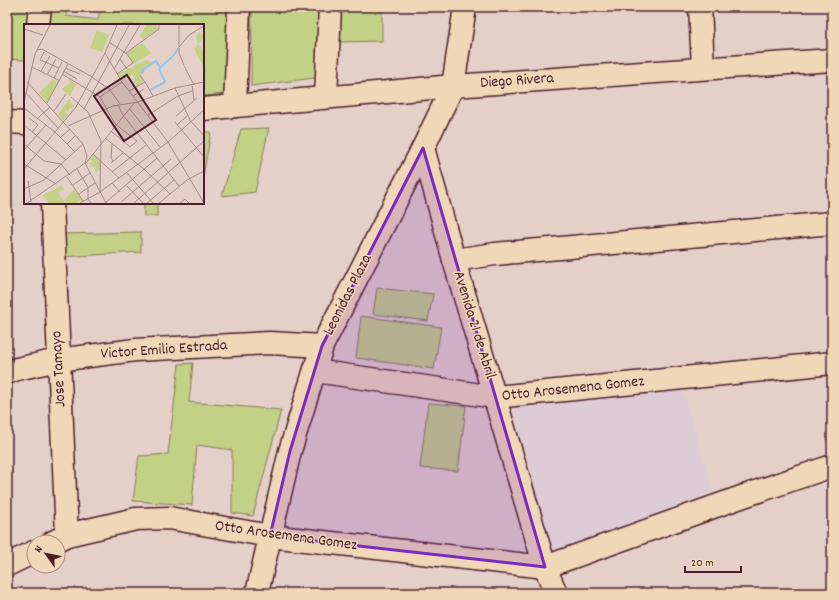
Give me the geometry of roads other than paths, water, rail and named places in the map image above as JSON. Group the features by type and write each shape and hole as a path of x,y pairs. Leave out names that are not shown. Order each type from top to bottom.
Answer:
{"street":[{"path":"38,24 40,7"},
{"path":"235,106 239,7"},
{"path":"326,97 330,7"},
{"name":"Leonidas Plaza","path":"257,593 290,451 322,346 453,86 465,7"},
{"path":"700,7 703,68"},
{"name":"Diego Rivera","path":"204,109 453,86 832,60"},
{"path":"7,122 24,122"},
{"name":"Avenida 21 de Abril","path":"423,148 454,260 546,567 556,593"},
{"name":"Jose Tamayo","path":"52,204 58,360 60,534"},
{"path":"454,260 495,254 832,223"},
{"name":"Victor Emilio Estrada","path":"7,373 17,369 58,360 134,350 270,343 322,346"},
{"name":"Otto Arosemena Gomez","path":"315,371 495,397 832,363"},
{"path":"546,567 832,466"},
{"name":"Otto Arosemena Gomez","path":"66,536 136,519 169,518 270,536 546,567"},
{"path":"7,565 26,556"}]}
